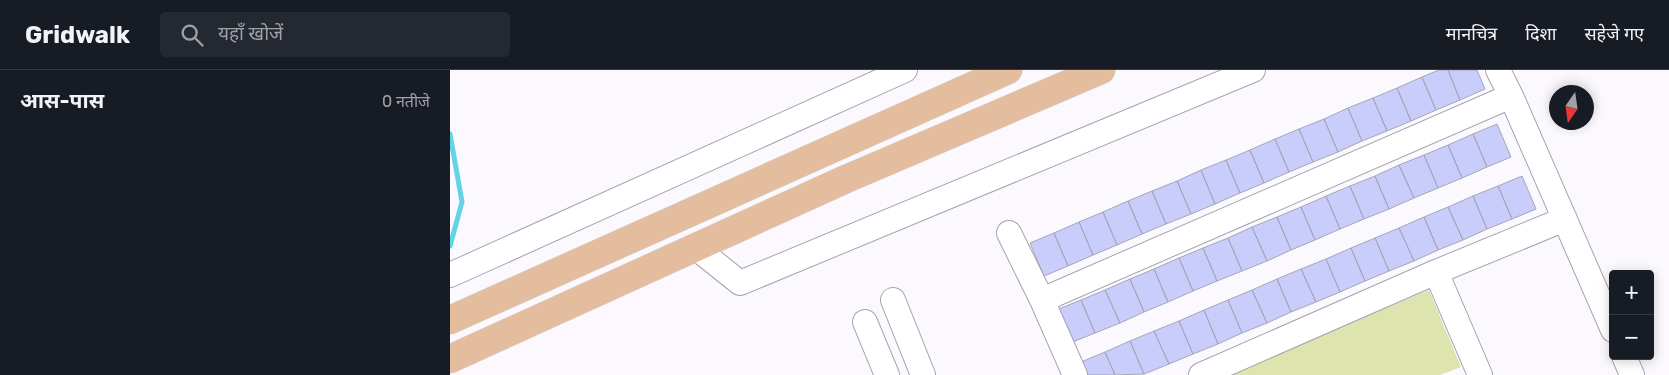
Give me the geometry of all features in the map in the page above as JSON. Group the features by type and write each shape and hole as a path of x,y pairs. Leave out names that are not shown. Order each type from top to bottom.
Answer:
{"main road":[{"path":"450,320 1008,70"},
{"path":"450,359 695,247 1101,70"}],"street":[{"path":"450,275 905,70"},
{"path":"695,247 740,283 1253,70"},
{"path":"1498,70 1609,321"},
{"path":"1042,300 1511,96"},
{"path":"1201,375 1436,272 1565,219"},
{"path":"1009,233 1042,300 1075,375"},
{"path":"1436,272 1474,373"},
{"path":"893,300 923,375"},
{"path":"865,322 887,375"},
{"path":"1626,360 1632,375"}],"green space":[{"path":"1429,290 1461,367 1440,375 1224,375"}],"building":[{"path":"1439,70 1448,70 1460,100 1436,110 1422,77"},
{"path":"1448,70 1477,70 1485,89 1460,100"},
{"path":"1422,77 1436,110 1411,121 1397,88"},
{"path":"1397,88 1411,121 1387,131 1373,98"},
{"path":"1373,98 1387,131 1362,141 1348,108"},
{"path":"1348,108 1362,141 1338,152 1324,119"},
{"path":"1324,119 1338,152 1313,162 1299,129"},
{"path":"1497,124 1511,157 1487,167 1473,134"},
{"path":"1299,129 1313,162 1289,172 1275,139"},
{"path":"1473,134 1487,167 1462,178 1448,145"},
{"path":"1275,139 1289,172 1264,183 1250,150"},
{"path":"1448,145 1462,178 1438,188 1424,155"},
{"path":"1250,150 1264,183 1240,193 1226,160"},
{"path":"1424,155 1438,188 1414,198 1399,165"},
{"path":"1226,160 1240,193 1215,204 1201,170"},
{"path":"1399,165 1414,198 1389,209 1375,176"},
{"path":"1201,170 1215,204 1191,214 1177,181"},
{"path":"1375,176 1389,209 1364,219 1350,186"},
{"path":"1522,176 1536,209 1512,219 1498,186"},
{"path":"1177,181 1191,214 1166,224 1152,191"},
{"path":"1350,186 1364,219 1340,229 1326,196"},
{"path":"1498,186 1512,219 1487,229 1473,196"},
{"path":"1152,191 1166,224 1142,234 1128,201"},
{"path":"1326,196 1340,229 1315,240 1301,207"},
{"path":"1473,196 1487,229 1463,240 1448,207"},
{"path":"1128,201 1142,234 1117,245 1103,212"},
{"path":"1301,207 1315,240 1291,250 1277,217"},
{"path":"1448,207 1463,240 1438,250 1424,217"},
{"path":"1103,212 1117,245 1093,255 1079,222"},
{"path":"1277,217 1291,250 1267,261 1252,227"},
{"path":"1424,217 1438,250 1414,261 1399,228"},
{"path":"1079,222 1093,255 1068,266 1054,233"},
{"path":"1252,227 1267,261 1242,271 1228,238"},
{"path":"1399,228 1414,261 1389,271 1375,238"},
{"path":"1054,233 1068,266 1044,276 1030,243"},
{"path":"1228,238 1242,271 1217,281 1203,248"},
{"path":"1375,238 1389,271 1365,281 1351,248"},
{"path":"1203,248 1217,281 1193,291 1179,258"},
{"path":"1351,248 1365,281 1340,292 1326,259"},
{"path":"1179,258 1193,291 1168,302 1154,269"},
{"path":"1326,259 1340,292 1316,302 1301,269"},
{"path":"1154,269 1168,302 1144,312 1130,279"},
{"path":"1301,269 1316,302 1291,312 1277,279"},
{"path":"1130,279 1144,312 1120,323 1105,290"},
{"path":"1277,279 1291,312 1267,323 1252,290"},
{"path":"1105,290 1120,323 1095,333 1081,300"},
{"path":"1252,290 1267,323 1242,333 1228,300"},
{"path":"1081,300 1095,333 1070,343 1056,310"},
{"path":"1228,300 1242,333 1218,344 1204,310"},
{"path":"1204,310 1218,344 1193,354 1179,321"},
{"path":"1179,321 1193,354 1169,364 1154,331"},
{"path":"1154,331 1169,364 1144,374 1130,341"},
{"path":"1130,341 1144,374 1115,375 1105,352"},
{"path":"1105,352 1115,375 1086,375 1081,362"}],"waterway":[{"path":"450,134 462,202 450,246"}]}
